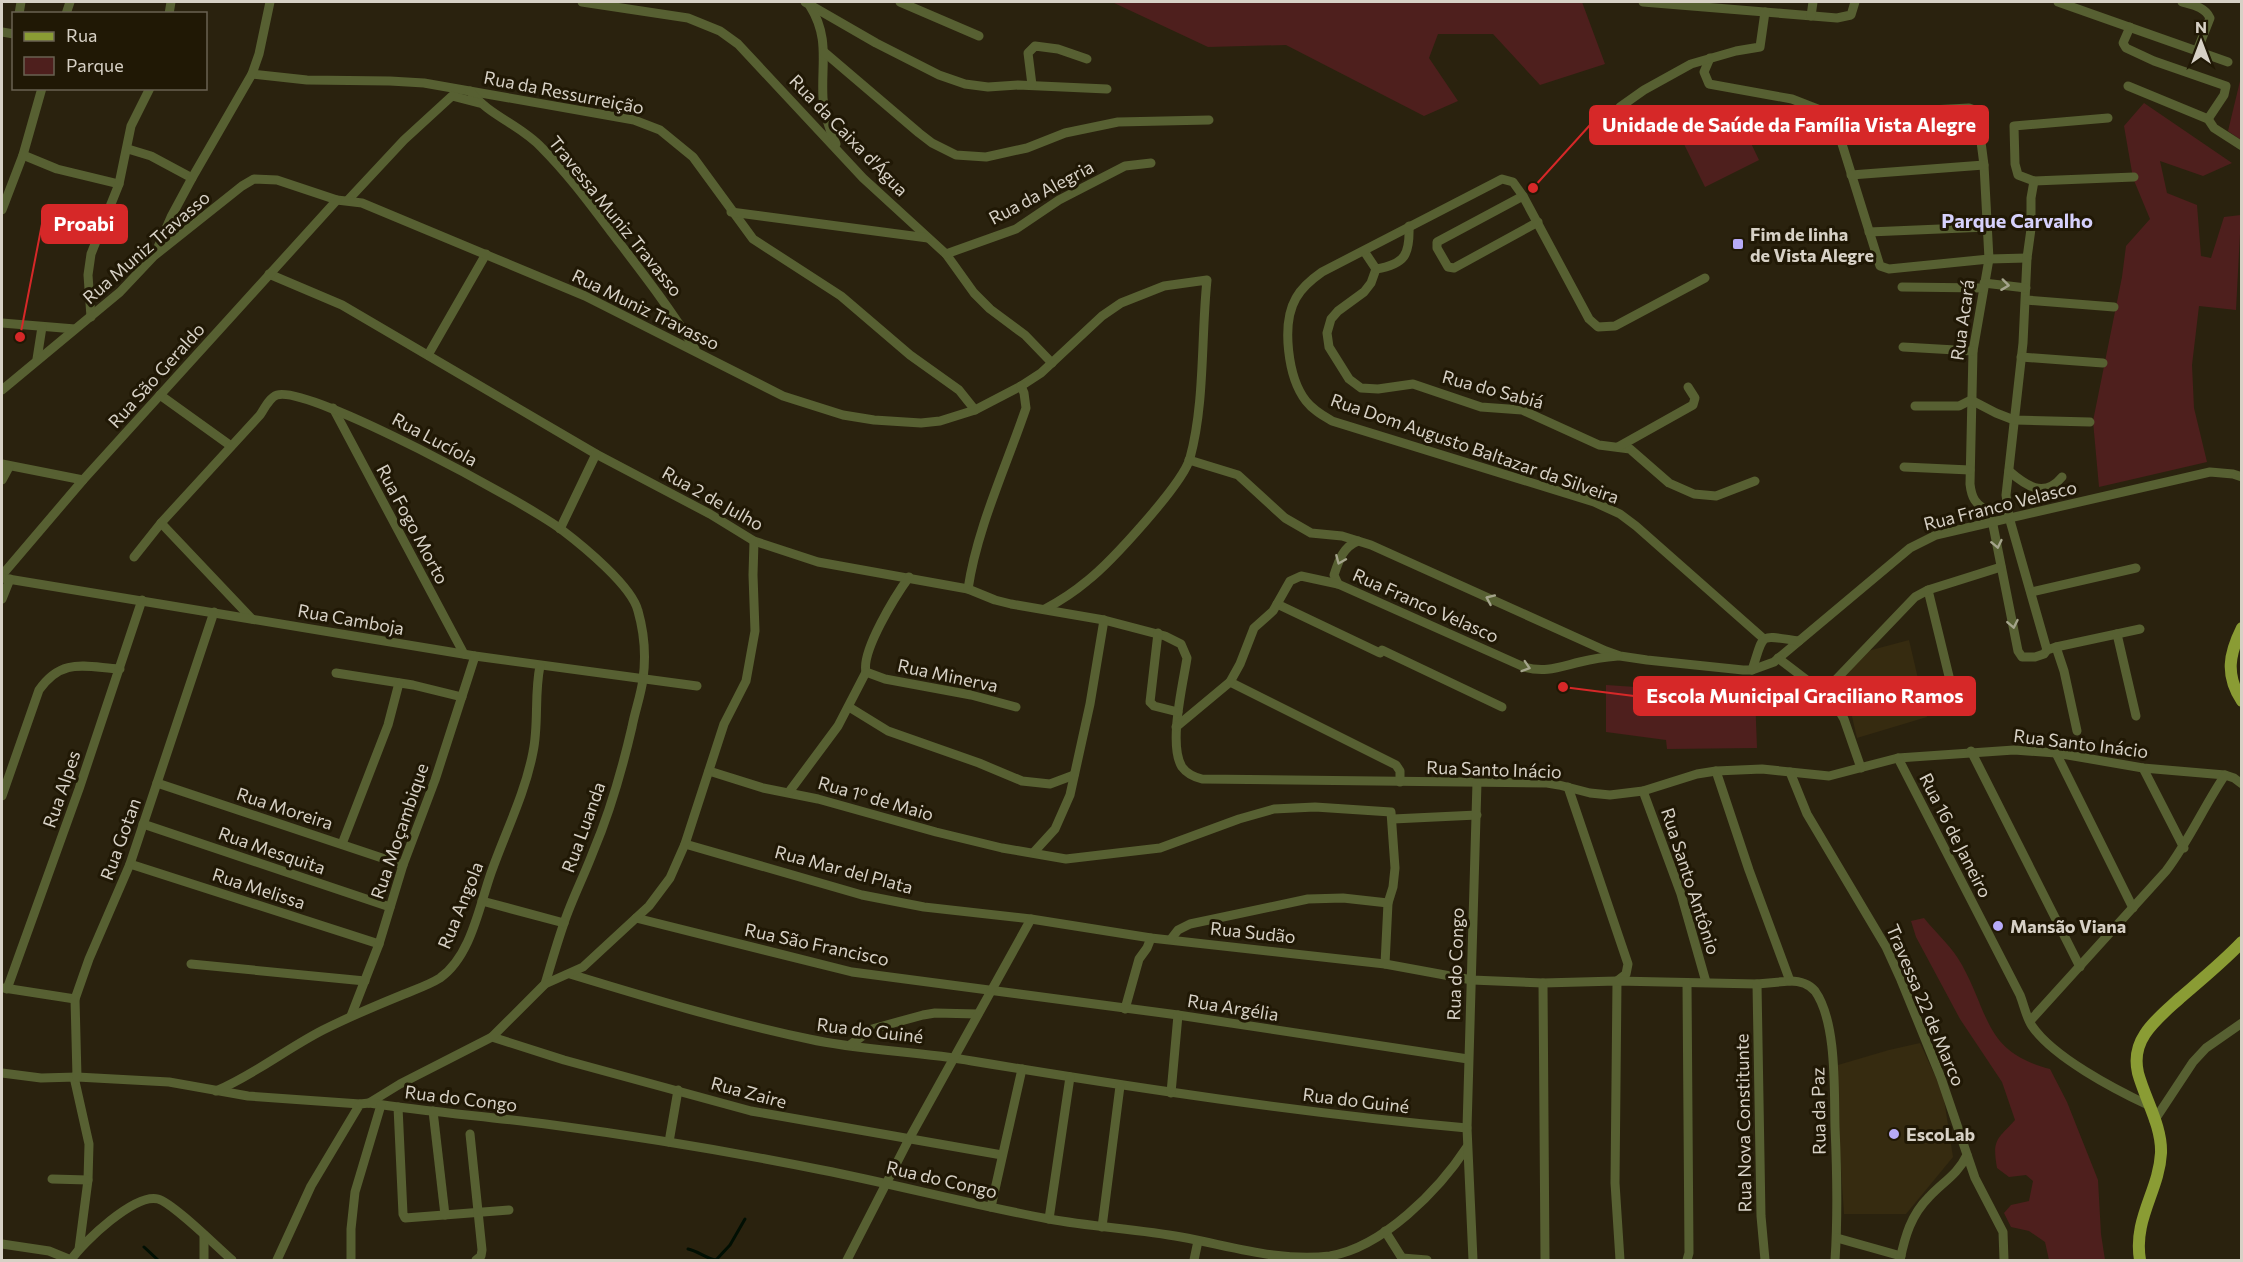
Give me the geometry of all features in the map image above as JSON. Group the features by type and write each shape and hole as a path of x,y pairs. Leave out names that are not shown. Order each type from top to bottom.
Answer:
{"main road":[{"path":"2241,628 2232,648 2229,664 2231,680 2241,701"},
{"path":"2140,1260 2140,1226 2161,1153 2137,1065 2139,1045 2144,1034 2160,1016 2241,942"}],"street":[{"path":"154,256 192,178 252,74 259,54 270,2"},
{"name":"Rua da Caixa d'Água","path":"582,2 688,18 720,31 746,52 864,178 946,254 984,304 1025,335 1052,363"},
{"path":"807,2 819,20 823,37 825,108 838,151"},
{"path":"807,2 876,43 947,78 965,84 988,87 1032,85 1107,89"},
{"path":"900,2 979,36"},
{"path":"1643,2 1768,13 1847,17 1853,12 1855,2"},
{"path":"1620,108 1644,90 1684,67 1710,58 1760,47 1772,2"},
{"path":"1811,16 1812,2"},
{"path":"2058,2 2071,3 2228,62"},
{"path":"2182,2 2206,11 2210,18 2197,51"},
{"path":"2130,27 2123,43 2126,48 2154,61 2226,86 2224,94 2208,119"},
{"path":"1032,85 1028,53 1035,46 1058,49 1087,59"},
{"path":"824,52 932,143 961,156 996,156 1027,148 1065,133 1118,122 1209,120"},
{"path":"1710,58 1704,72 1709,84 1792,99 1833,115 1878,262 1884,268 2027,258"},
{"name":"Rua da Ressurreição","path":"252,74 334,81 390,81 470,91 634,120 660,130 693,157 731,212 753,239 841,296 910,355 959,390 975,410"},
{"path":"2128,86 2208,119 2214,128 2241,146"},
{"path":"2,210 23,155 41,90"},
{"path":"91,317 88,276 91,254 119,183 131,126 149,90"},
{"name":"Travessa Muniz Travasso","path":"470,91 479,103 537,142 551,157 665,301 696,351"},
{"path":"348,200 404,140 452,96 479,103"},
{"name":"Rua Acará","path":"1833,115 1969,108 1977,111 1979,116 1989,259 1973,351 1970,484 1972,497 1977,505 1989,514 1992,521"},
{"path":"2108,118 2014,126 2013,143 2018,175 2034,180 2134,177"},
{"path":"128,148 151,156 192,178"},
{"path":"23,155 57,170 119,183"},
{"name":"Rua da Alegria","path":"946,254 1016,229 1059,200 1125,166 1151,163"},
{"path":"1851,175 1984,165"},
{"name":"Rua Muniz Travasso","path":"2,390 120,292 154,256 242,186 254,179 277,180 338,200 362,203 585,296 783,396 843,415 874,420 921,423 940,421 975,410 1021,386 1052,363 1106,312 1131,298 1164,286 1207,280 1199,402 1189,460"},
{"name":"Rua Dom Augusto Baltazar da Silveira","path":"1523,196 1516,185 1507,180 1496,180 1322,272 1310,281 1300,292 1292,307 1288,329 1292,370 1306,400 1332,421 1594,502 1620,514 1768,638"},
{"path":"2034,180 2021,357 2006,495 2009,517 2031,592 2052,648 2064,671 2077,731"},
{"path":"1539,222 1454,268 1448,267 1437,248 1437,242 1523,196 1539,222 1589,319 1598,327 1615,326 1705,278"},
{"name":"Rua São Geraldo","path":"2,599 4,577 83,480 338,200"},
{"path":"731,212 928,238"},
{"path":"1364,250 1376,269 1392,266 1402,259 1409,247 1408,226"},
{"path":"1869,232 1987,227"},
{"path":"428,355 486,254"},
{"name":"Rua do Sabiá","path":"1376,269 1364,292 1338,311 1329,326 1329,347 1354,383 1361,388 1413,384 1481,407 1522,411 1599,445 1618,447 1635,453 1669,483 1694,494 1716,496 1755,481"},
{"name":"Rua 2 de Julho","path":"269,274 342,305 596,454 710,514 754,541 818,562 968,589 995,600 1104,620 1158,633 1181,644"},
{"path":"1902,287 1984,285 2026,288"},
{"path":"2026,300 2114,307"},
{"path":"2,322 75,329"},
{"path":"37,359 42,327"},
{"path":"1903,347 1973,351"},
{"path":"2021,357 2103,363"},
{"path":"968,589 978,545 1026,408 1021,386"},
{"path":"1618,447 1693,405 1695,398 1688,387"},
{"name":"Rua Lucíola","path":"134,557 161,523 260,415 270,401 278,394 303,398 333,408 382,430 500,492 560,529 608,569 632,597 638,608 641,623 643,678"},
{"path":"160,395 231,446"},
{"path":"1915,406 1959,406 1971,400 2014,420 2090,422"},
{"name":"Rua Fogo Morto","path":"333,408 464,654"},
{"path":"560,529 596,454"},
{"path":"1045,609 1075,591 1101,569 1167,493 1189,460 1238,475 1273,508 1298,527 1311,533 1342,536 1358,541"},
{"path":"2,480 5,466 83,480"},
{"path":"1904,467 1970,470"},
{"path":"2009,471 2030,487 2050,487 2062,477"},
{"name":"Rua Franco Velasco","path":"1620,656 1358,541 1345,549 1334,575 1338,584 1524,668 1547,671 1590,660 1620,656 1752,670 1764,667 1778,658 1918,543 1936,535 2210,472 2241,477"},
{"path":"1992,521 2019,653 2022,657 2029,659 2044,654 2052,648 2140,629"},
{"path":"161,523 252,619"},
{"path":"277,1260 310,1186 364,1103 492,1037 545,984 583,967 649,906 670,878 685,844 730,711 746,681 756,631 754,541"},
{"path":"1824,692 1915,597 1928,590 2001,567"},
{"path":"2031,592 2136,568"},
{"name":"Rua Camboja","path":"4,577 475,656 697,686"},
{"path":"789,792 827,741 870,674 865,667 872,644 888,611 909,577"},
{"path":"1176,727 1230,682 1240,664 1254,628 1273,611 1286,586 1294,578 1309,577 1338,584"},
{"path":"1928,590 1955,701"},
{"name":"Rua Alpes","path":"4,988 120,669 142,600"},
{"path":"1277,604 1502,707"},
{"name":"Rua Gotan","path":"79,1249 88,1180 89,1143 76,1077 75,999 89,958 130,864 214,612"},
{"path":"1034,852 1055,829 1068,801 1090,705 1104,620"},
{"path":"1158,633 1150,702 1154,706 1178,712"},
{"path":"2117,634 2136,716"},
{"path":"1752,670 1759,645 1768,638 1798,642"},
{"path":"1768,638 1781,644 1778,658"},
{"name":"Rua Santo Inácio","path":"1181,644 1187,658 1176,727 1180,762 1188,774 1202,779 1547,783 1601,795 1643,791 1697,774 1716,771 1762,770 1829,776 1898,758 1971,751 2014,750 2056,753 2143,768 2226,775"},
{"path":"1758,652 1767,660 1778,658 1824,692 1839,708 1861,768"},
{"name":"Rua Moçambique","path":"351,1016 379,944 403,865 435,780 475,656"},
{"name":"Rua Angola","path":"216,1090 238,1081 298,1043 351,1016 439,978 459,956 482,901 533,755 536,686 540,666"},
{"path":"2,796 39,690 49,676 64,667 120,669"},
{"path":"336,673 399,683 462,697"},
{"name":"Rua Minerva","path":"870,674 1016,707"},
{"name":"Rua Luanda","path":"545,984 564,923 594,851 614,794 643,678"},
{"name":"Rua Santo Inácio","path":"1230,682 1396,765 1400,771 1400,782"},
{"path":"342,844 388,725 399,683"},
{"path":"849,707 888,731 979,763 1022,781 1050,784 1074,776"},
{"path":"1971,751 2080,967"},
{"path":"2056,753 2133,908"},
{"name":"Rua 16 de Janeiro","path":"1898,758 2020,995 2030,1021 2051,1048 2148,1105"},
{"path":"2143,768 2184,848"},
{"name":"Rua 1º de Maio","path":"709,771 763,788 789,792 936,832 1002,848 1066,859 1153,849 1274,809 1316,807 1390,816 1477,814"},
{"path":"1716,771 1790,981"},
{"name":"Travessa 22 de Marco","path":"1790,772 1808,814 1886,947 1941,1078 1980,1188 2003,1232 2004,1260"},
{"path":"2030,1021 2133,908 2184,848 2206,803 2226,775 2241,784"},
{"name":"Rua do Congo","path":"1473,1260 1467,1128 1477,782"},
{"name":"Rua Moreira","path":"157,783 403,865"},
{"path":"1568,787 1628,964 1626,974 1617,981 1615,1183 1620,1260"},
{"name":"Rua Santo Antônio","path":"1643,791 1681,894 1706,982"},
{"path":"1385,964 1388,903 1395,868 1390,816"},
{"name":"Rua Mesquita","path":"143,824 390,907"},
{"name":"Rua Mar del Plata","path":"685,844 877,899 945,910 1031,919"},
{"name":"Rua Melissa","path":"130,864 379,944"},
{"path":"1171,939 1178,930 1190,924 1291,902 1333,898 1388,903"},
{"path":"482,901 564,923"},
{"name":"Rua São Francisco","path":"636,918 852,972 993,990"},
{"path":"847,1260 885,1183 1031,919"},
{"name":"Rua Sudão","path":"1031,919 1151,938 1385,964 1472,980 1543,983 1617,981 1757,984 1790,981"},
{"path":"1125,1009 1139,959 1151,938"},
{"path":"191,964 365,981"},
{"name":"Rua do Guiné","path":"570,974 723,1018 810,1040 953,1057 1171,1093 1394,1122 1467,1128"},
{"name":"Rua da Paz","path":"1790,981 1801,982 1815,992 1823,1011 1832,1046 1837,1238 1835,1260"},
{"path":"1543,983 1545,1260"},
{"path":"1687,983 1688,1256"},
{"name":"Rua Nova Constitunte","path":"1757,984 1761,1216 1765,1260"},
{"path":"4,988 75,999"},
{"name":"Rua Argélia","path":"993,990 1178,1015 1468,1059"},
{"path":"850,1045 872,1029 929,1014 978,1014"},
{"path":"1171,1093 1178,1015"},
{"path":"2154,1121 2193,1062 2206,1048 2241,1023"},
{"name":"Rua Zaire","path":"492,1037 564,1060 762,1114 1002,1155"},
{"path":"991,1207 1022,1069"},
{"name":"Rua do Congo","path":"2,1073 41,1078 76,1077 189,1084 270,1098 364,1103 669,1142 885,1183 1049,1219 1198,1241 1266,1257 1327,1259 1359,1246 1385,1231 1434,1190 1467,1147"},
{"path":"1049,1219 1070,1077"},
{"path":"1102,1227 1120,1086"},
{"path":"669,1142 678,1090"},
{"path":"351,1260 351,1229 355,1192 381,1105"},
{"path":"398,1107 405,1218 509,1210"},
{"path":"433,1111 445,1215"},
{"path":"470,1134 478,1213 478,1258"},
{"path":"1837,1238 1901,1258 1911,1221 1929,1197 1952,1177 1967,1155"},
{"path":"52,1179 88,1180"},
{"path":"2,1244 49,1251 71,1260 79,1249 120,1213 145,1199 152,1198 168,1204 232,1260"},
{"path":"1385,1231 1401,1259 1427,1260"},
{"path":"204,1235 204,1260"},
{"path":"1194,1260 1198,1241"}],"shaded area":[{"path":"1909,640 1927,717 1857,738 1843,678 1864,652"},
{"name":"EscoLab","path":"1920,1043 1943,1093 1953,1157 1906,1214 1844,1214 1837,1110 1838,1065"}],"green space":[{"path":"1112,2 1582,2 1605,64 1540,85 1493,34 1438,34 1429,58 1458,101 1424,116 1286,45 1208,47"},
{"path":"2241,77 2241,140 2228,131"},
{"path":"2144,103 2232,163 2203,176 2160,161 2167,193 2197,205 2201,256 2211,258 2224,217 2241,215 2236,310 2199,306 2192,365 2194,408 2207,462 2099,487 2093,421 2122,277 2126,246 2150,219 2133,178 2124,126"},
{"path":"1736,112 1759,160 1705,187 1681,138"},
{"path":"1606,685 1755,695 1757,748 1667,749 1666,740 1606,732"},
{"path":"1924,918 1958,959 1992,1030 2001,1042 2013,1053 2029,1062 2050,1069 2067,1102 2098,1180 2105,1260 2049,1260 2045,1242 2029,1231 2011,1227 2004,1213 2011,1205 2029,1201 2033,1181 2026,1175 2009,1177 1997,1168 1995,1151 1997,1141 2015,1120 2002,1082 1960,1019 1916,937 1911,921"}],"waterway":[{"path":"688,1249 716,1260 730,1245 745,1219"},
{"path":"144,1247 158,1260"}],"place":[{"name":"Unidade de Saúde da Família Vista Alegre","path":"1533,188"},
{"name":"Fim de linha de Vista Alegre","path":"1738,244"},
{"name":"Proabi","path":"20,337"},
{"name":"Escola Municipal Graciliano Ramos","path":"1563,687"},
{"name":"Mansão Viana","path":"1998,926"},
{"name":"EscoLab","path":"1894,1134"}],"district":[{"name":"Parque Carvalho","path":"2017,220"}]}
